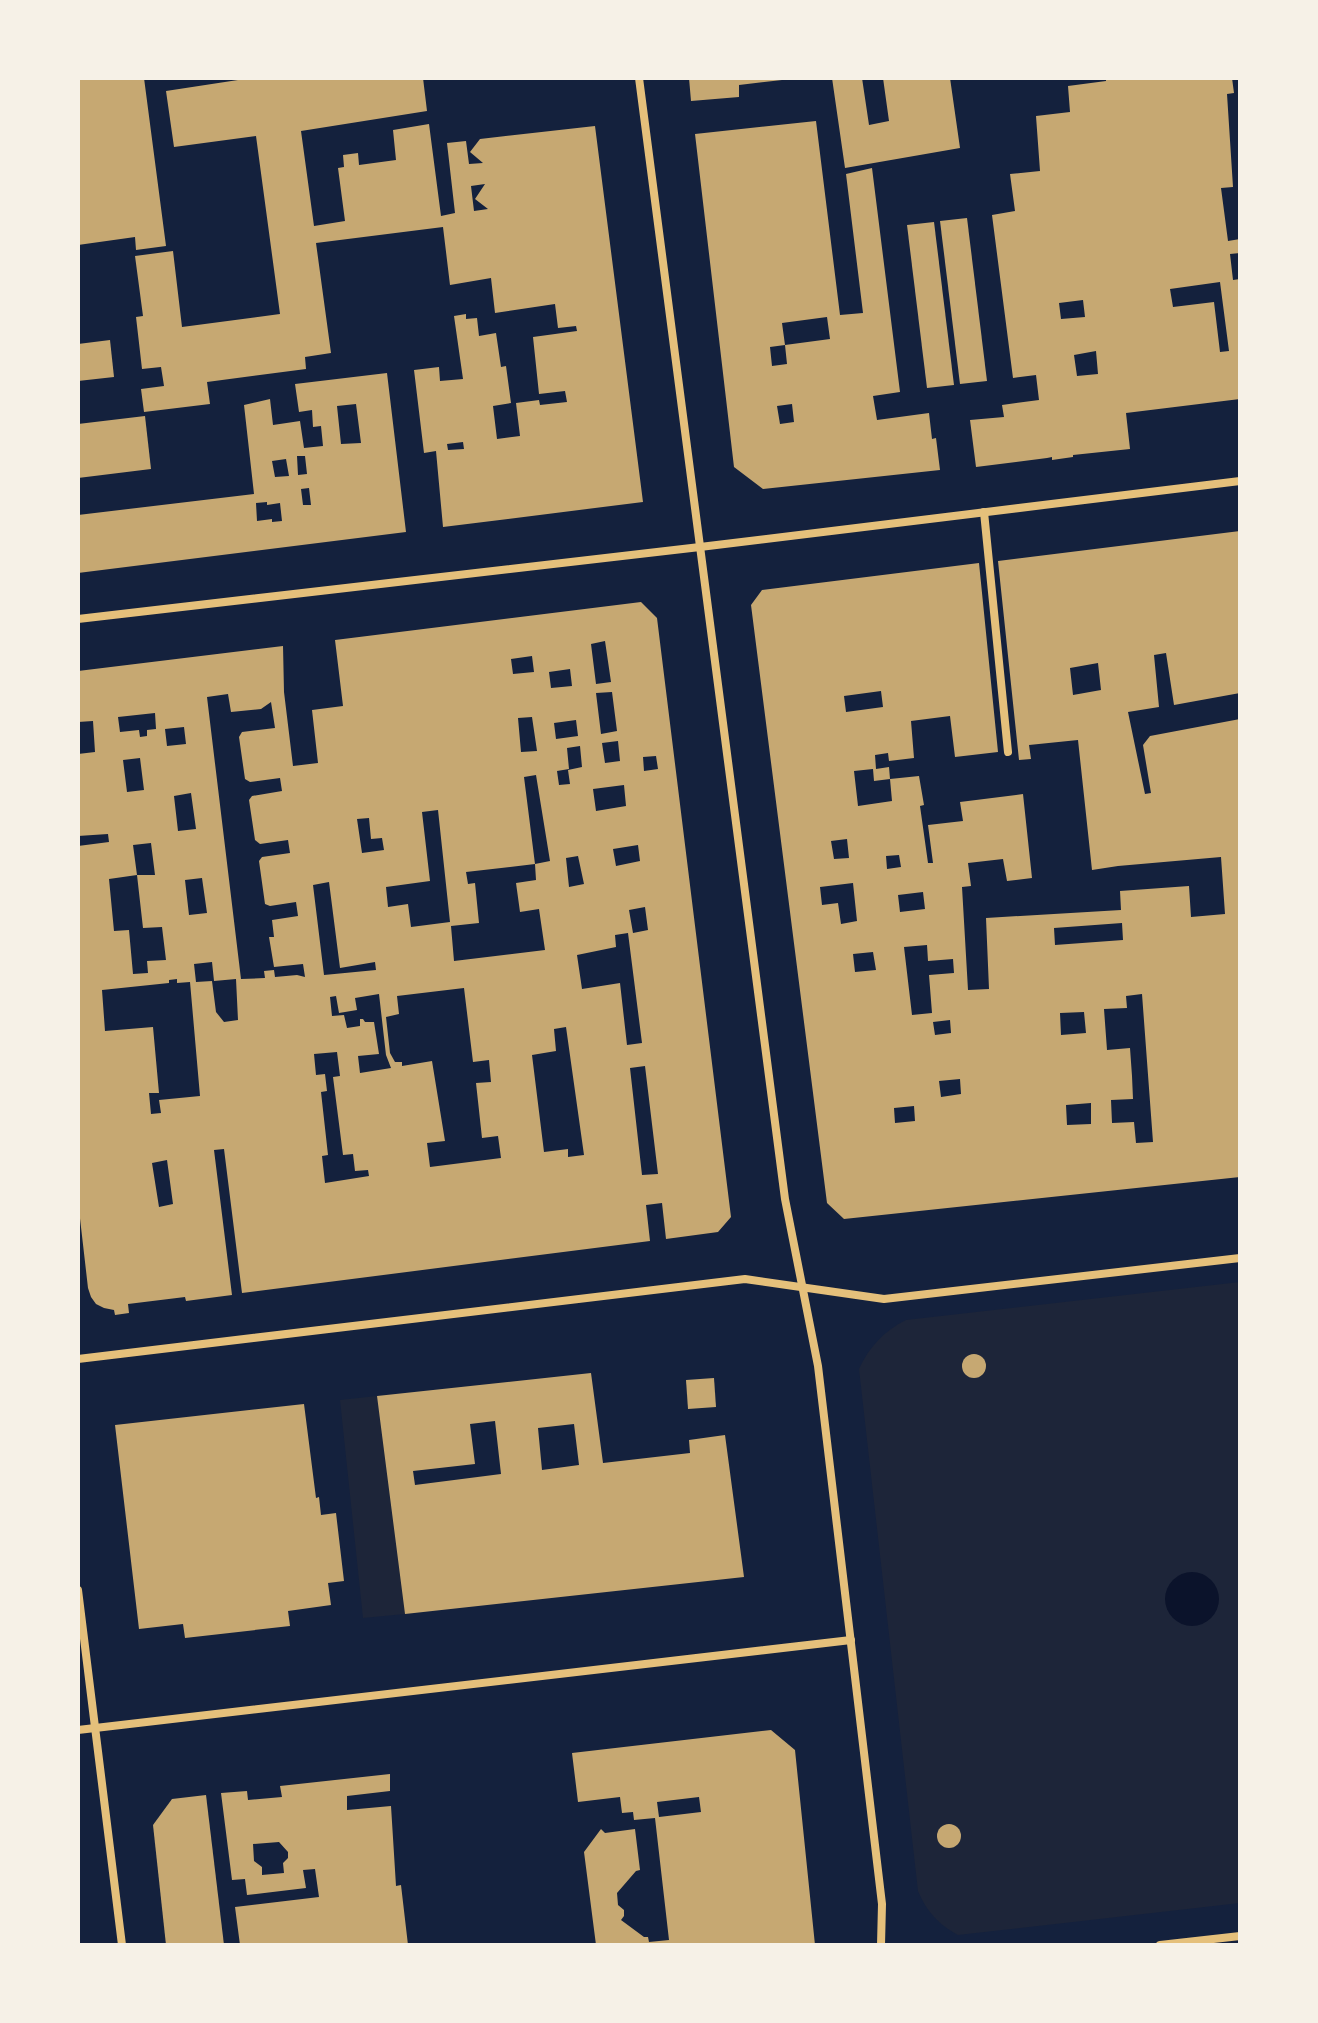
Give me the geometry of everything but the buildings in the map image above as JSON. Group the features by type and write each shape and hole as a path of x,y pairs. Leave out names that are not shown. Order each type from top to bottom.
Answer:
{"street":[{"path":"639,78 785,1199 818,1366 882,1904 881,1945"},
{"path":"78,619 1240,481"},
{"path":"984,512 1008,752"},
{"path":"78,1359 745,1279 884,1299 1240,1258"},
{"path":"78,1590 122,1945"},
{"path":"78,1730 851,1640"},
{"path":"1160,1945 1240,1936"}],"shaded area":[{"path":"1240,1282 1240,1903 958,1935 934,1917 918,1891 859,1369 878,1340 906,1320"},
{"path":"377,1396 405,1614 363,1618 340,1400"},
{"path":"1192,1572 1211,1580 1219,1599 1211,1618 1192,1626 1173,1618 1165,1599 1173,1580"}]}
